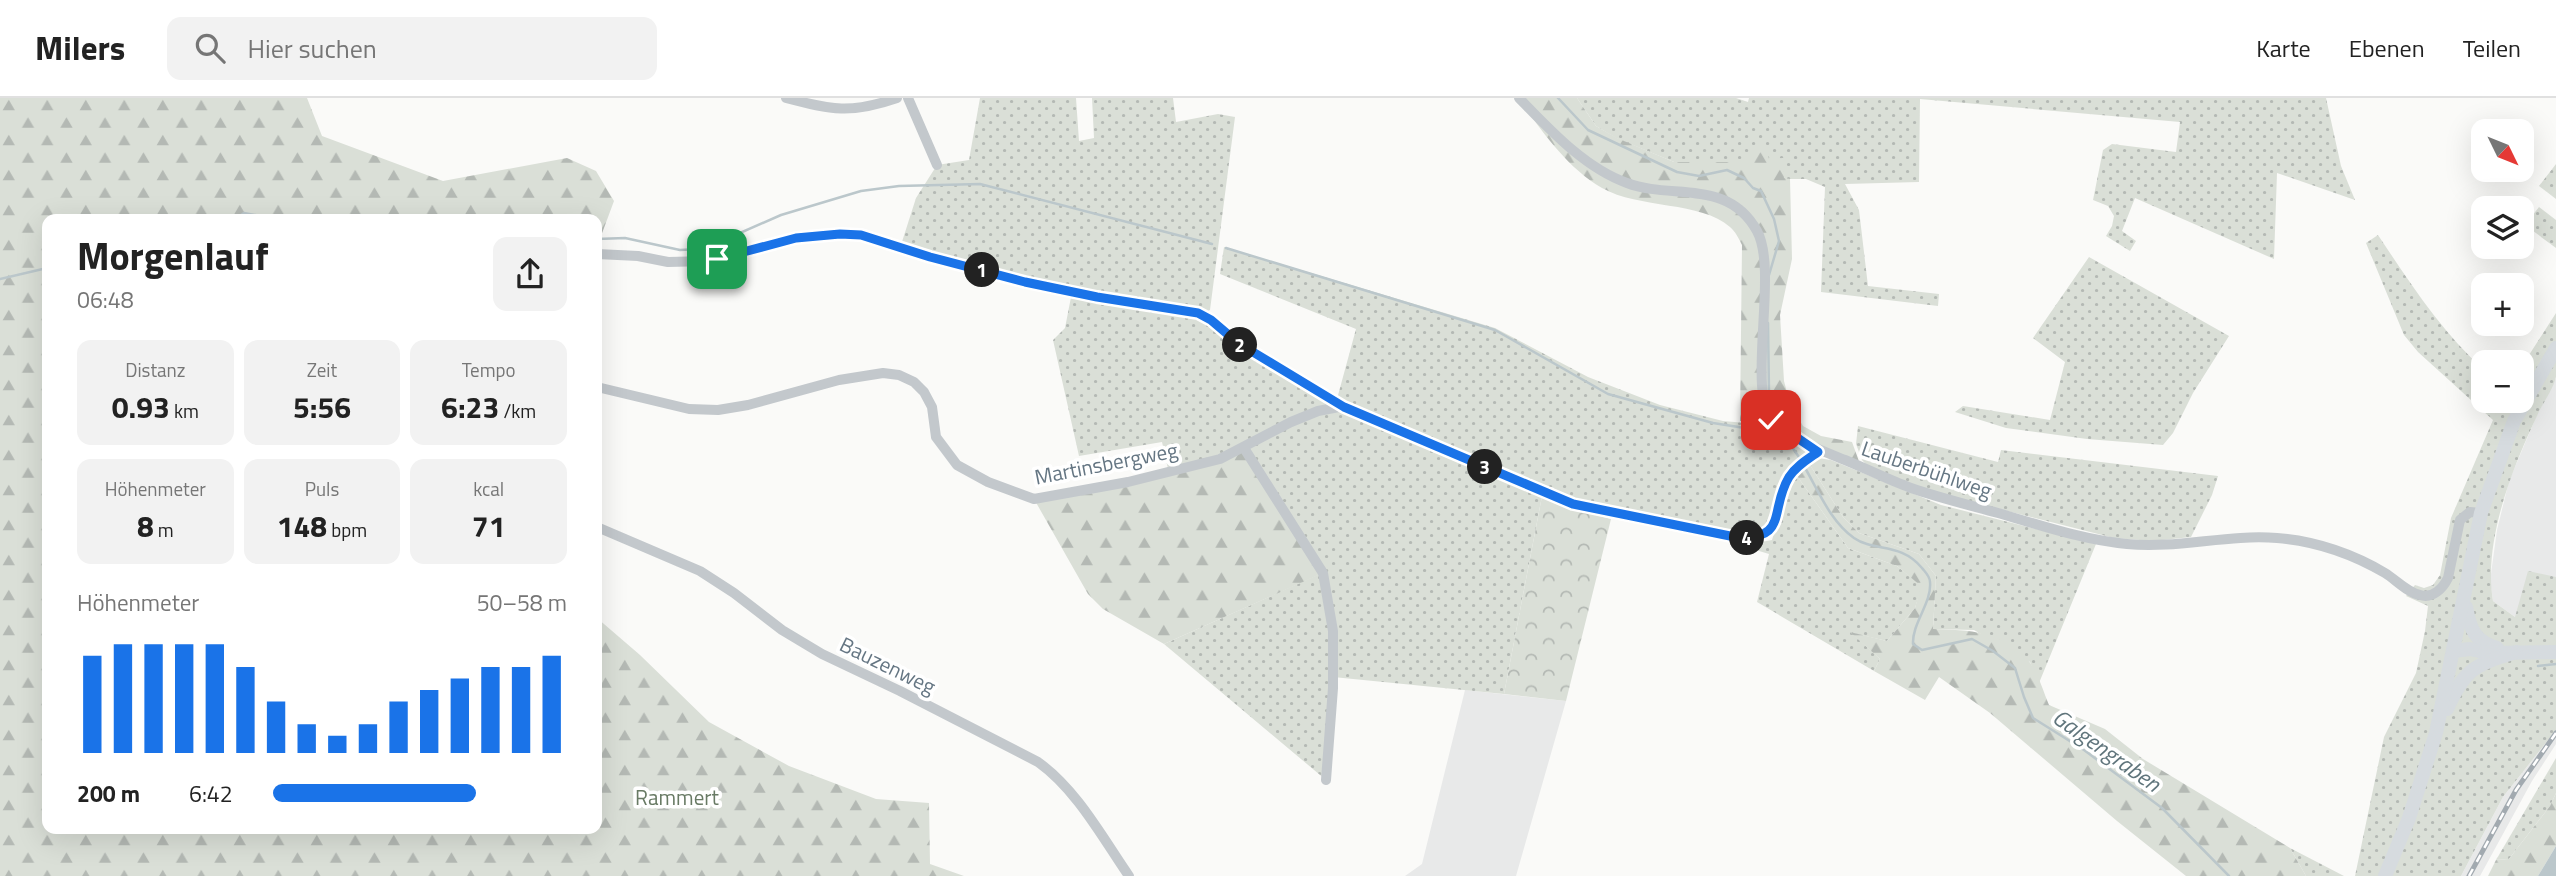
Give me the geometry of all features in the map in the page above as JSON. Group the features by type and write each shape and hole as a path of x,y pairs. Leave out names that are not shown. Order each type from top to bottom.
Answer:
{"main road":[{"path":"2385,876 2409,818 2436,733 2481,513 2496,466 2514,421 2556,348"},
{"path":"2464,599 2469,626 2476,637 2486,645 2516,652"},
{"path":"2453,652 2470,649 2488,653 2556,652"},
{"path":"2453,652 2467,662 2482,663 2516,652"},
{"path":"2436,733 2461,681 2482,663"}],"street":[{"path":"786,98 832,110 857,109 897,98"},
{"path":"908,98 937,166"},
{"name":"Lauberbühlweg","path":"1519,98 1560,139 1593,165 1626,183 1714,196 1733,205 1758,232 1765,264 1762,390 1767,412 1776,425 1818,452 1842,459 1911,488 2059,531 2125,544 2272,538 2305,540 2357,559 2420,596 2434,594 2444,586 2460,520 2470,512 2481,513"},
{"path":"602,254 668,262 708,261 796,238 861,235 930,257 1025,282 1198,313 1211,320 1238,343 1344,407 1573,504 1735,537 1756,538 1771,529 1788,478 1794,470 1818,452"},
{"name":"Martinsbergweg","path":"602,388 689,409 718,410 748,405 839,380 883,373 899,375 914,382 924,392 932,407 936,437 957,465 988,482 1034,499 1169,472 1220,458 1291,422 1318,411 1344,407"},
{"path":"1244,448 1322,573 1329,599 1333,631 1333,688 1326,780"},
{"name":"Bauzenweg","path":"602,529 700,571 822,654 1038,762 1054,774 1077,800 1129,876"}],"shaded area":[{"path":"2556,378 2556,631 2515,617 2493,601 2490,581 2497,530 2509,481"},
{"path":"1465,690 1566,701 1516,876 1405,876 1422,864"},
{"path":"2556,730 2556,744 2532,781 2480,876 2461,876 2503,797"},
{"path":"2556,846 2556,876 2538,876"}],"green space":[{"name":"Rammert","path":"0,98 307,98 322,136 443,181 567,158 596,171 614,201 602,233 602,214 42,214 42,834 602,834 602,622 709,722 789,766 876,799 929,803 930,864 964,876 0,876"},
{"path":"980,98 1076,98 1079,141 1094,138 1092,98 1173,98 1176,122 1218,114 1235,117 1210,310 1200,313 1357,416 1542,496 1504,694 1333,677 1326,780 1164,644 1322,573 1169,473 1162,442 1079,456 1053,340 1065,328 1072,292 900,248 916,198 937,165 969,160"},
{"path":"1518,98 1577,98 1596,126 1674,162 1738,162 1765,145 1769,159 1783,158 1784,178 1790,179 1792,259 1780,315 1784,381 1790,404 1803,426 1821,436 1852,442 1860,464 1802,437 1771,416 1769,425 1740,421 1742,245 1732,229 1703,213 1617,195 1602,188 1566,159"},
{"path":"1577,98 1736,98 1748,102 1749,98 2326,98 2341,166 2355,200 2277,173 2274,259 2135,198 2122,231 2136,241 2130,251 2106,236 2114,216 2108,206 2093,200 2103,150 2112,144 2176,152 2180,122 1920,99 1919,182 1845,184 1859,210 1868,286 1939,294 1938,306 1821,292 1825,187 1806,179 1784,179 1738,162 1674,162 1616,138 1596,126"},
{"path":"2556,164 2556,199 2539,186"},
{"path":"2539,207 2556,220 2556,248 2534,232 2534,213"},
{"path":"2378,235 2440,323 2471,357 2471,400 2418,352 2404,335 2366,243"},
{"path":"1224,247 1495,328 1588,377 1660,405 1723,421 1769,425 1809,452 1809,455 1796,465 1771,522 1760,534 1735,535 1574,503 1552,494 1554,488 1551,487 1549,491 1337,399 1356,329 1220,274"},
{"path":"2089,257 2229,336 2193,393 2173,433 2163,445 2087,439 2006,428 1955,412 1963,406 2050,420 2065,362 2033,338"},
{"path":"2556,313 2556,377 2509,482 2496,530 2491,578 2493,601 2515,617 2528,571 2556,577 2556,730 2503,797 2461,876 2355,876 2384,737 2416,673 2425,631 2428,606 2406,596 2415,585 2424,588 2433,585 2440,575 2451,518 2493,420 2485,413 2534,413 2532,350"},
{"path":"1858,426 1998,462 2001,450 2218,476 2212,495 2191,537 2153,541 2114,538 1912,487 1871,470 1862,460 1856,444"},
{"path":"1244,448 1323,573 1164,644 1103,609 1088,594 1034,499 1066,494"},
{"path":"1818,458 1831,460 1941,505 2096,544 2039,683 2030,662 1974,630 1933,629 1936,576 1919,554 1859,533 1843,517 1808,462"},
{"path":"1808,462 1843,517 1859,533 1919,554 1936,576 1933,629 1985,634 2019,650 2032,665 2049,705 2105,729 2143,759 2290,848 2306,876 2186,876 1990,713 1939,677 1925,700 1874,671 1880,659 1850,632 1887,641 1915,608 1921,586 1897,566 1848,548 1795,473"},
{"path":"1795,473 1848,548 1897,566 1922,586 1915,608 1887,641 1852,633 1880,659 1874,671 1757,602 1769,554 1706,535 1756,543 1772,540"},
{"path":"1542,496 1572,509 1611,519 1566,701 1504,694"},
{"path":"2556,758 2556,793 2550,806 2509,859 2496,860"},
{"path":"2556,793 2556,846 2538,876 2488,876 2496,860 2509,859 2550,806"},
{"path":"2290,848 2344,876 2306,876"}],"waterway":[{"name":"Galgengraben","path":"1558,98 1588,130 1677,172 1699,176 1727,170 1744,178 1753,188 1761,191 1774,219 1779,241 1769,275"},
{"path":"715,244 781,215 861,191 899,186 980,184 1212,244"},
{"path":"242,214 249,214"},
{"path":"602,239 625,238 680,250 700,249"},
{"path":"1226,248 1495,330 1608,394 1713,423 1764,431"},
{"path":"0,279 42,269"},
{"name":"Galgengraben","path":"1768,323 1769,393 1773,408 1786,427"},
{"path":"1773,432 1783,434"},
{"name":"Galgengraben","path":"1785,437 1801,460"},
{"name":"Galgengraben","path":"1804,466 1825,505 1846,531 1862,542 1905,554 1928,576 1930,590 1913,644 1922,650 1972,639 1993,651 2015,668 2033,718 2084,750 2162,808 2229,876"},
{"path":"2538,666 2556,664"}],"railway":[{"path":"2469,876 2516,790 2556,733"}],"route":[{"path":"717,259 796,238 861,235 930,257 1025,282 1198,313 1211,320 1238,343 1344,407 1573,504 1735,537 1756,538 1771,529 1788,478 1794,470 1818,452 1771,420"}]}
